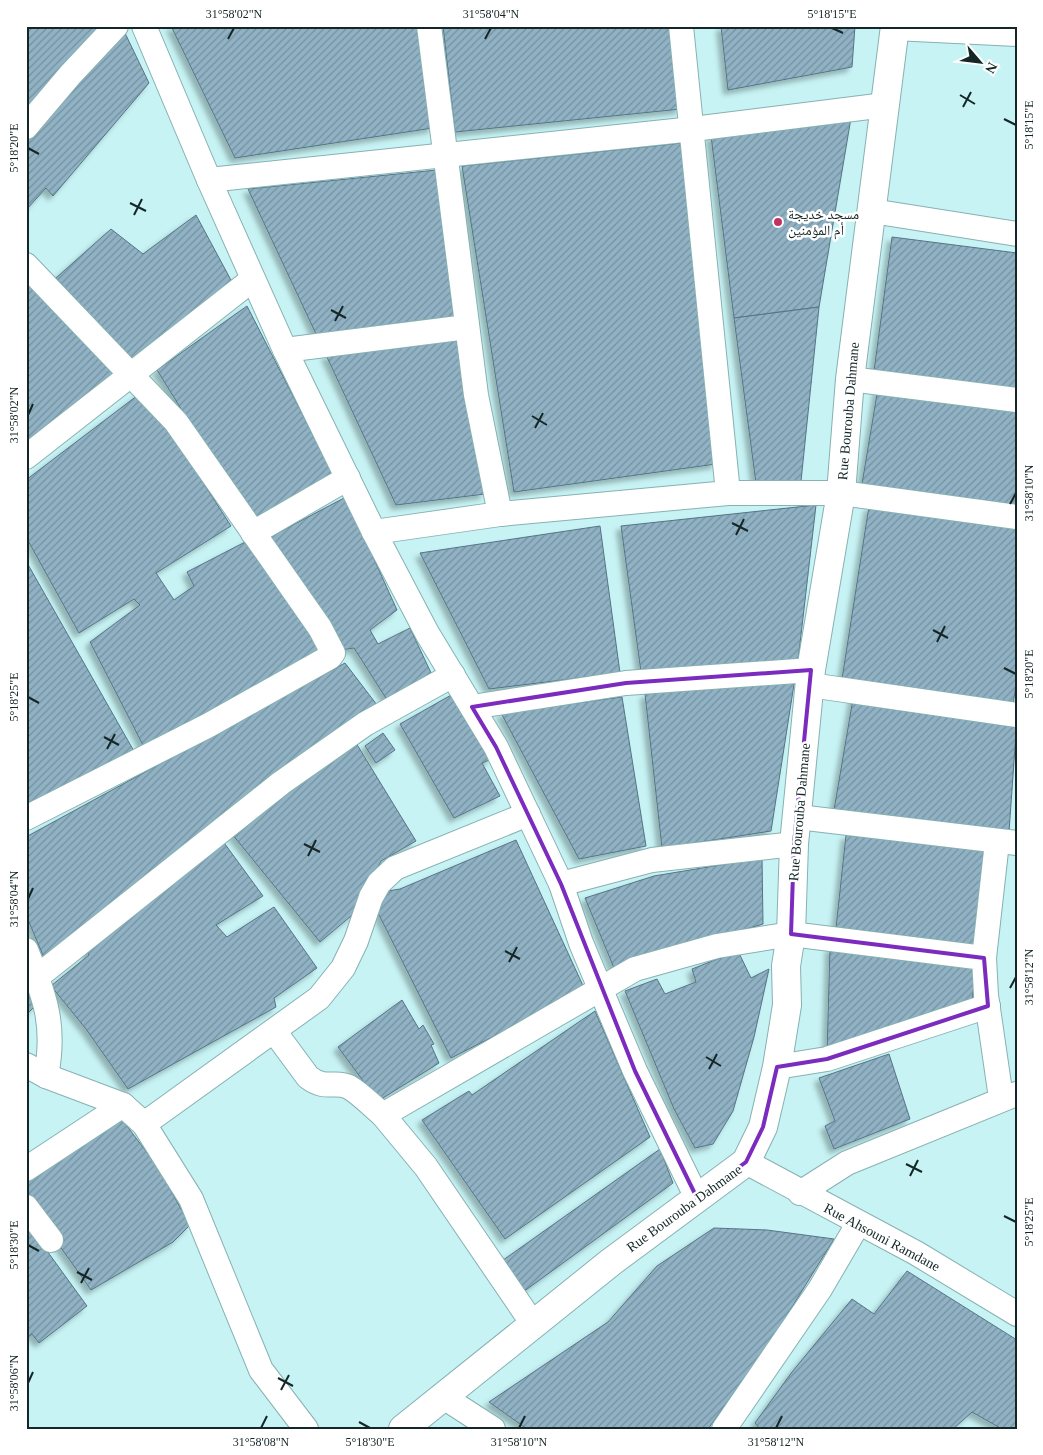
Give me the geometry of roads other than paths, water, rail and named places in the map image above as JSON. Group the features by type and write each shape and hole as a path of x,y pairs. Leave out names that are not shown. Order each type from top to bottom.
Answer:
{"street":[{"path":"26,127 70,75 116,26"},
{"path":"144,26 209,180 285,350 374,532 427,633 496,747 528,814 561,884 581,943 634,1072 697,1198"},
{"path":"430,26 476,395 500,514"},
{"path":"681,26 693,129 728,493"},
{"path":"895,27 1017,34"},
{"name":"Rue Bourouba Dahmane","path":"403,1429 533,1324 746,1162 763,1127 777,1068 787,1005 786,966 791,934 794,844 810,678 841,493 850,379 895,27"},
{"path":"209,180 445,153 693,129 885,105"},
{"path":"872,211 1017,234"},
{"path":"26,265 176,422 333,649 332,655 209,724 26,818"},
{"path":"26,457 253,279"},
{"path":"285,350 468,327"},
{"path":"850,379 1017,400"},
{"path":"253,533 348,478"},
{"path":"374,532 500,514 728,493 841,493 1017,517"},
{"path":"37,977 281,784 365,724 453,675"},
{"path":"472,707 626,683 810,678 1017,715"},
{"path":"144,1124 320,998 343,968 356,941 371,897 379,883 395,868 528,814"},
{"path":"798,817 1007,842 984,958 988,1006 1009,1096 847,1163 800,1193"},
{"path":"561,884 652,860 794,844"},
{"path":"383,1114 635,969 717,946 791,934 984,958"},
{"path":"26,950 46,1000 50,1024 51,1050 36,1071 123,1105 144,1124 191,1199 261,1370 306,1429"},
{"path":"777,1068 827,1059 988,1006"},
{"path":"274,1031 308,1077 324,1086 347,1086 383,1114 426,1166 533,1324"},
{"path":"26,1169 123,1105"},
{"name":"Rue Ahsouni Ramdane","path":"746,1162 800,1193 916,1253 1017,1314"},
{"path":"26,1207 51,1240"},
{"path":"730,1426 820,1289 858,1224"},
{"path":"442,1396 493,1429"}],"place":[{"name":"مسجد خديجة أم المؤمنين","path":"778,222"}]}
